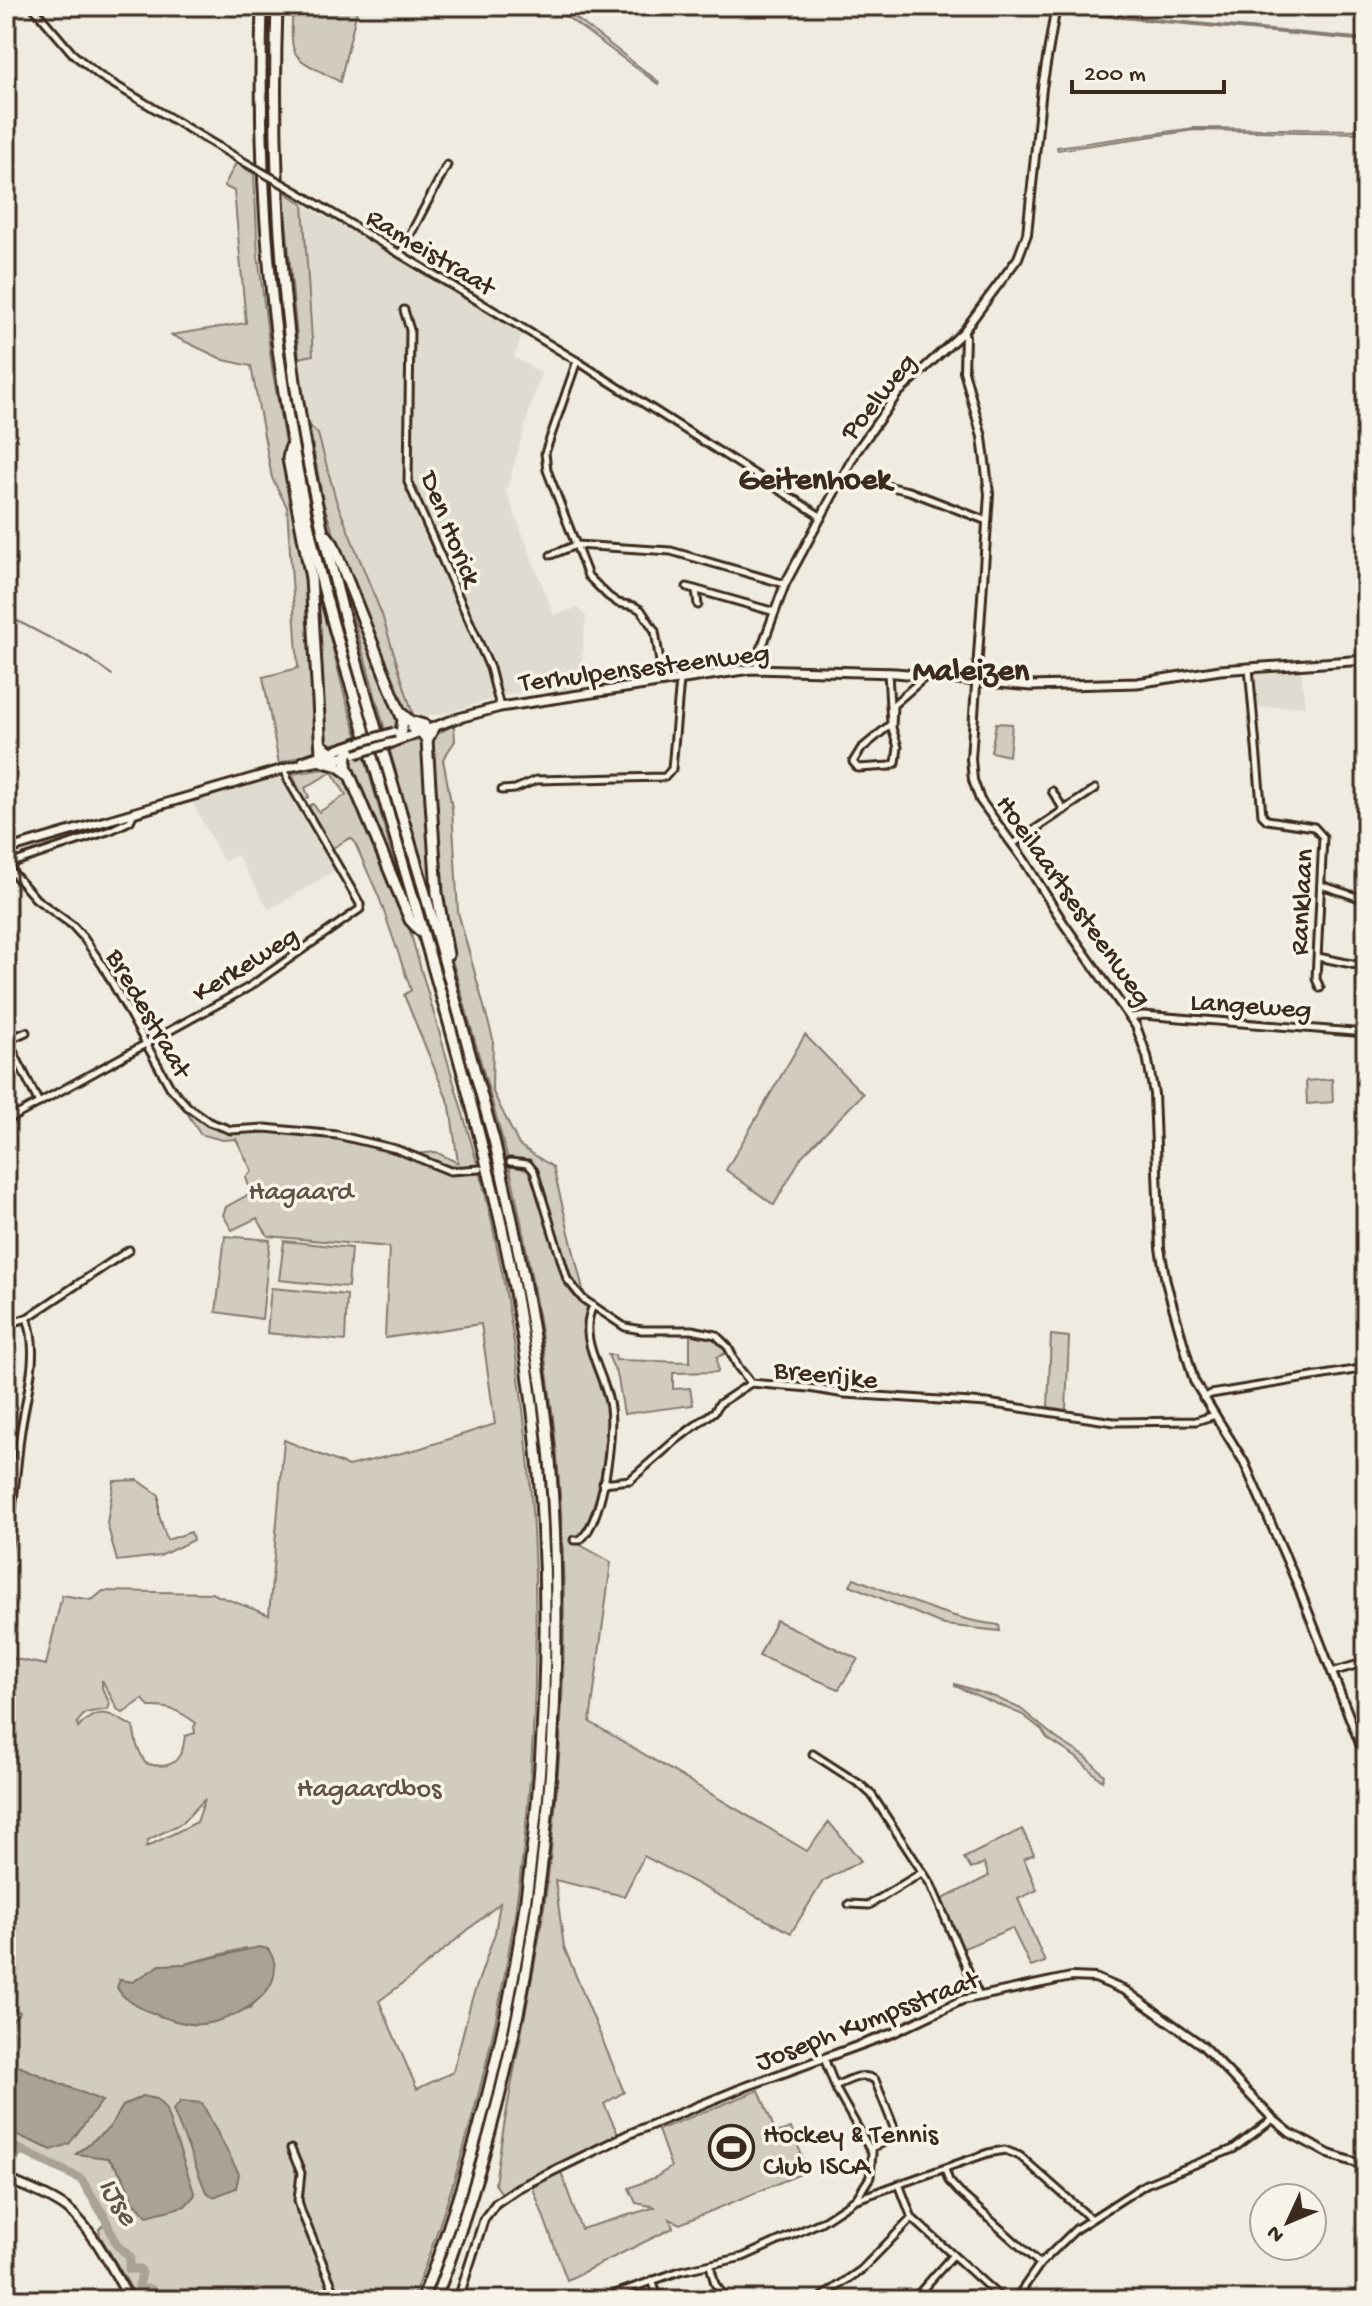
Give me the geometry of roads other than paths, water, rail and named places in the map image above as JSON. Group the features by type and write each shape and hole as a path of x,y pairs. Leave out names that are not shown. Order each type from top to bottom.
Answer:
{"highway":[{"path":"262,6 263,201 275,334 291,442 311,538 480,1139 515,1297 527,1371 540,1499 543,1687 540,1760 528,1878 506,2008 473,2143 422,2300"},
{"path":"277,6 276,185 284,296 304,437 346,620 494,1140 532,1316 553,1504 556,1687 541,1879 519,2010 486,2147 435,2300"},
{"path":"291,442 288,459 314,609 323,753 350,776"},
{"path":"300,520 311,538"},
{"path":"324,533 333,544 404,732"},
{"path":"398,710 426,732"},
{"path":"390,743 404,732 426,732"},
{"path":"426,732 437,893 448,974"},
{"path":"323,753 345,754 357,743"},
{"path":"345,754 350,776 410,920 422,934"}],"main road":[{"name":"Terhulpensesteenweg","path":"426,732 455,719 500,707 757,669 888,672 1031,686 1137,683 1249,668 1366,660"},
{"path":"357,743 404,732"},
{"path":"345,754 390,743"},
{"path":"6,850 285,769 323,753"},
{"path":"6,2179 49,2198 74,2215 94,2240 130,2300"}],"street":[{"path":"6,28 15,6"},
{"name":"Rameistraat","path":"32,6 73,54 92,71 577,361 822,517"},
{"name":"Poelweg","path":"757,669 760,652 785,584 856,452 898,393 963,332 1013,266 1024,245 1043,73 1056,6"},
{"path":"400,254 447,165"},
{"name":"Den Horick","path":"404,310 410,330 408,482 490,668 500,707"},
{"name":"Hoeilaartsesteenweg","path":"963,332 964,371 982,437 989,494 971,759 973,780 986,809 1132,1017 1147,1056 1154,1094 1160,1248 1166,1282 1194,1381 1244,1462 1366,1759"},
{"path":"577,361 545,453 545,461 594,584 618,603 634,606 644,613 655,631 663,681"},
{"path":"843,476 909,491 988,522"},
{"path":"551,555 576,545 671,551 785,584"},
{"path":"687,587 775,612"},
{"path":"696,590 698,605"},
{"name":"Ranklaan","path":"1249,668 1262,815 1267,820 1314,827 1322,833 1316,979 1320,988"},
{"path":"888,672 891,724 856,754 853,761 858,768 896,763 898,747 892,728 893,705 927,676"},
{"path":"502,790 515,789 536,780 665,777 672,769 680,679"},
{"name":"Kerkeweg","path":"6,1121 249,987 360,909 360,904 288,780 285,769"},
{"path":"1013,844 1095,789"},
{"path":"1052,791 1064,810"},
{"path":"6,865 111,830 130,821 134,812"},
{"name":"Bredestraat","path":"6,865 36,899 72,925 83,937 176,1096 197,1115 221,1128 265,1128 337,1135 396,1149 450,1171 480,1169"},
{"path":"1321,885 1366,900"},
{"path":"1318,957 1366,967"},
{"name":"Langeweg","path":"1132,1017 1366,1033"},
{"path":"26,1032 7,1041 39,1103"},
{"name":"Breerijke","path":"510,1162 528,1164 534,1171 567,1279 573,1289 616,1322 634,1329 692,1330 716,1335 728,1347 751,1383 845,1394 987,1403 1114,1422 1199,1421 1215,1415"},
{"path":"6,1325 27,1318 129,1250"},
{"path":"574,1540 583,1538 590,1529 603,1483 611,1416 605,1384 587,1333 593,1306"},
{"path":"6,1558 10,1505 31,1376 31,1328 27,1318"},
{"path":"1202,1398 1366,1368"},
{"path":"603,1483 630,1480 715,1411 719,1404 751,1383"},
{"path":"1334,1675 1366,1662"},
{"path":"813,1754 866,1789 923,1872 979,1996"},
{"path":"849,1904 869,1905 923,1872"},
{"name":"Joseph Kumpsstraat","path":"458,2300 484,2219 496,2203 510,2192 629,2134 909,2027 962,2000 1071,1977 1095,1978 1115,1985 1203,2046 1273,2119 1304,2142 1366,2166"},
{"path":"824,2058 835,2086 871,2148 870,2177 856,2199"},
{"path":"835,2086 863,2076 875,2080 895,2130 892,2139 871,2148"},
{"path":"1015,2300 1040,2264 1069,2234 1146,2184 1233,2149 1273,2119"},
{"path":"291,2149 301,2173 298,2196 301,2211 338,2300"},
{"path":"598,2300 652,2280 731,2262 821,2222 856,2199 997,2150 1013,2152 1091,2219"},
{"path":"945,2169 953,2187 1040,2264"},
{"path":"870,2177 882,2190"},
{"path":"899,2184 912,2218 1003,2300"},
{"path":"818,2300 861,2270 912,2218"},
{"path":"913,2300 953,2255"},
{"path":"710,2265 715,2284 727,2300"},
{"path":"652,2280 659,2300"},
{"path":"6,2292 23,2300"}],"waterway":[{"path":"6,615 90,659 112,675"},
{"name":"IJse","path":"6,2143 81,2179 104,2216 117,2245 130,2257 129,2269 140,2269 139,2286 151,2289 158,2300"}],"tunnel":[{"path":"480,1169 510,1162"}],"place":[{"name":"Hockey & Tennis Club ISCA","path":"732,2148"}],"district":[{"name":"Geitenhoek","path":"815,477"},
{"name":"Maleizen","path":"971,668"}],"park label":[{"name":"Hagaard","path":"301,1189"},
{"name":"Hagaardbos","path":"369,1786"}]}
